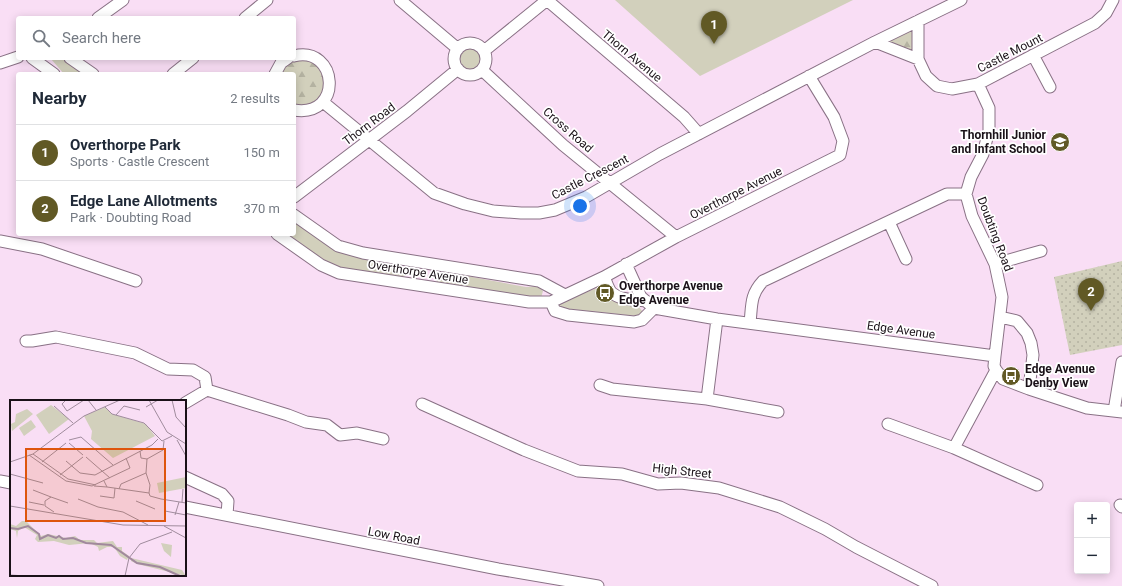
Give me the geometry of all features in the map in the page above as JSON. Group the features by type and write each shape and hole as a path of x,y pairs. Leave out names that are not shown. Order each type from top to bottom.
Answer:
{"street":[{"path":"101,16 123,0"},
{"path":"247,16 267,0"},
{"path":"400,0 458,49"},
{"path":"484,51 547,0"},
{"name":"Thorn Avenue","path":"547,0 684,117 699,134"},
{"path":"875,42 961,0"},
{"name":"Castle Mount","path":"918,21 918,59 926,76 937,86 952,89 978,84 1096,23 1106,13 1113,0"},
{"path":"875,42 918,59"},
{"name":"Castle Crescent","path":"322,102 434,193 465,204 493,211 521,214 539,213 555,210 586,197 660,154 875,42"},
{"path":"472,44 477,45 484,51 486,61 482,70 474,75 470,75 465,74 458,69 454,60 458,49 463,45 472,44"},
{"path":"296,56 307,55 316,58 326,68 330,87 322,102 311,110 296,110"},
{"path":"1033,55 1050,87"},
{"path":"0,63 16,58"},
{"path":"35,60 51,72"},
{"path":"73,60 90,72"},
{"path":"176,72 190,60"},
{"path":"276,72 282,60"},
{"name":"Thorn Road","path":"296,195 458,69"},
{"name":"Cross Road","path":"482,70 563,144 676,237"},
{"name":"Overthorpe Avenue","path":"280,236 321,265 339,273 529,302 551,302 604,277 676,237 840,155 843,141 834,117 809,76"},
{"path":"966,194 971,177 983,154 989,130 989,108 978,84"},
{"name":"Doubting Road","path":"750,323 752,301 755,290 763,282 947,194 966,194 972,216 995,264 1002,297 995,356"},
{"name":"Overthorpe Avenue","path":"296,216 338,246 363,253 539,281 565,295"},
{"path":"889,222 906,259"},
{"path":"0,241 42,249 136,281"},
{"path":"995,264 1041,251"},
{"path":"551,302 555,311 568,315 634,322 642,320 650,304 641,297 626,264"},
{"name":"Edge Avenue","path":"604,277 611,291 617,296 717,320 750,323 995,356"},
{"path":"1000,317 1017,321 1027,333 1031,343 1033,355 1029,389"},
{"path":"707,399 717,320"},
{"path":"26,341 56,337 135,353 168,369 193,370 205,377 206,390"},
{"path":"995,356 994,366 1004,379 1087,408 1118,412 1122,362"},
{"path":"954,448 996,370"},
{"path":"600,385 612,389 707,399 778,412"},
{"path":"186,402 206,390 306,422 327,425 340,436 357,433 383,439"},
{"name":"High Street","path":"422,404 524,450 578,471 622,474 658,484 681,483 719,488 780,507 932,586"},
{"path":"888,424 954,448 1037,485"},
{"path":"186,477 222,494 228,501 227,515"},
{"path":"0,481 10,483"},
{"name":"Low Road","path":"186,507 498,569 598,586"}],"green space":[{"path":"615,0 853,0 700,76"},
{"path":"918,21 918,59 875,42"},
{"path":"470,43 476,44 483,50 486,59 485,65 479,72 470,75 464,74 457,68 454,59 455,53 461,46"},
{"path":"296,58 323,64 326,98 296,109 296,72 277,72 292,60 296,60"},
{"path":"52,60 66,60 82,72 62,72"},
{"path":"296,221 368,259 369,261 405,268 407,275 403,277 338,268 315,254 291,236 296,236"},
{"path":"1122,261 1122,345 1070,355 1054,277"},
{"path":"446,272 526,287 538,286 543,291 541,298 531,298 441,284 436,281 439,274"},
{"path":"600,287 604,299 608,297 639,307 643,312 636,316 560,308 559,305 562,301"}],"place":[{"name":"Overthorpe Park","path":"714,44"},
{"name":"Thornhill Junior and Infant School","path":"1060,142"},
{"name":"Overthorpe Avenue Edge Avenue","path":"605,293"},
{"name":"Edge Lane Allotments","path":"1091,311"},
{"name":"Edge Avenue Denby View","path":"1011,376"}]}
